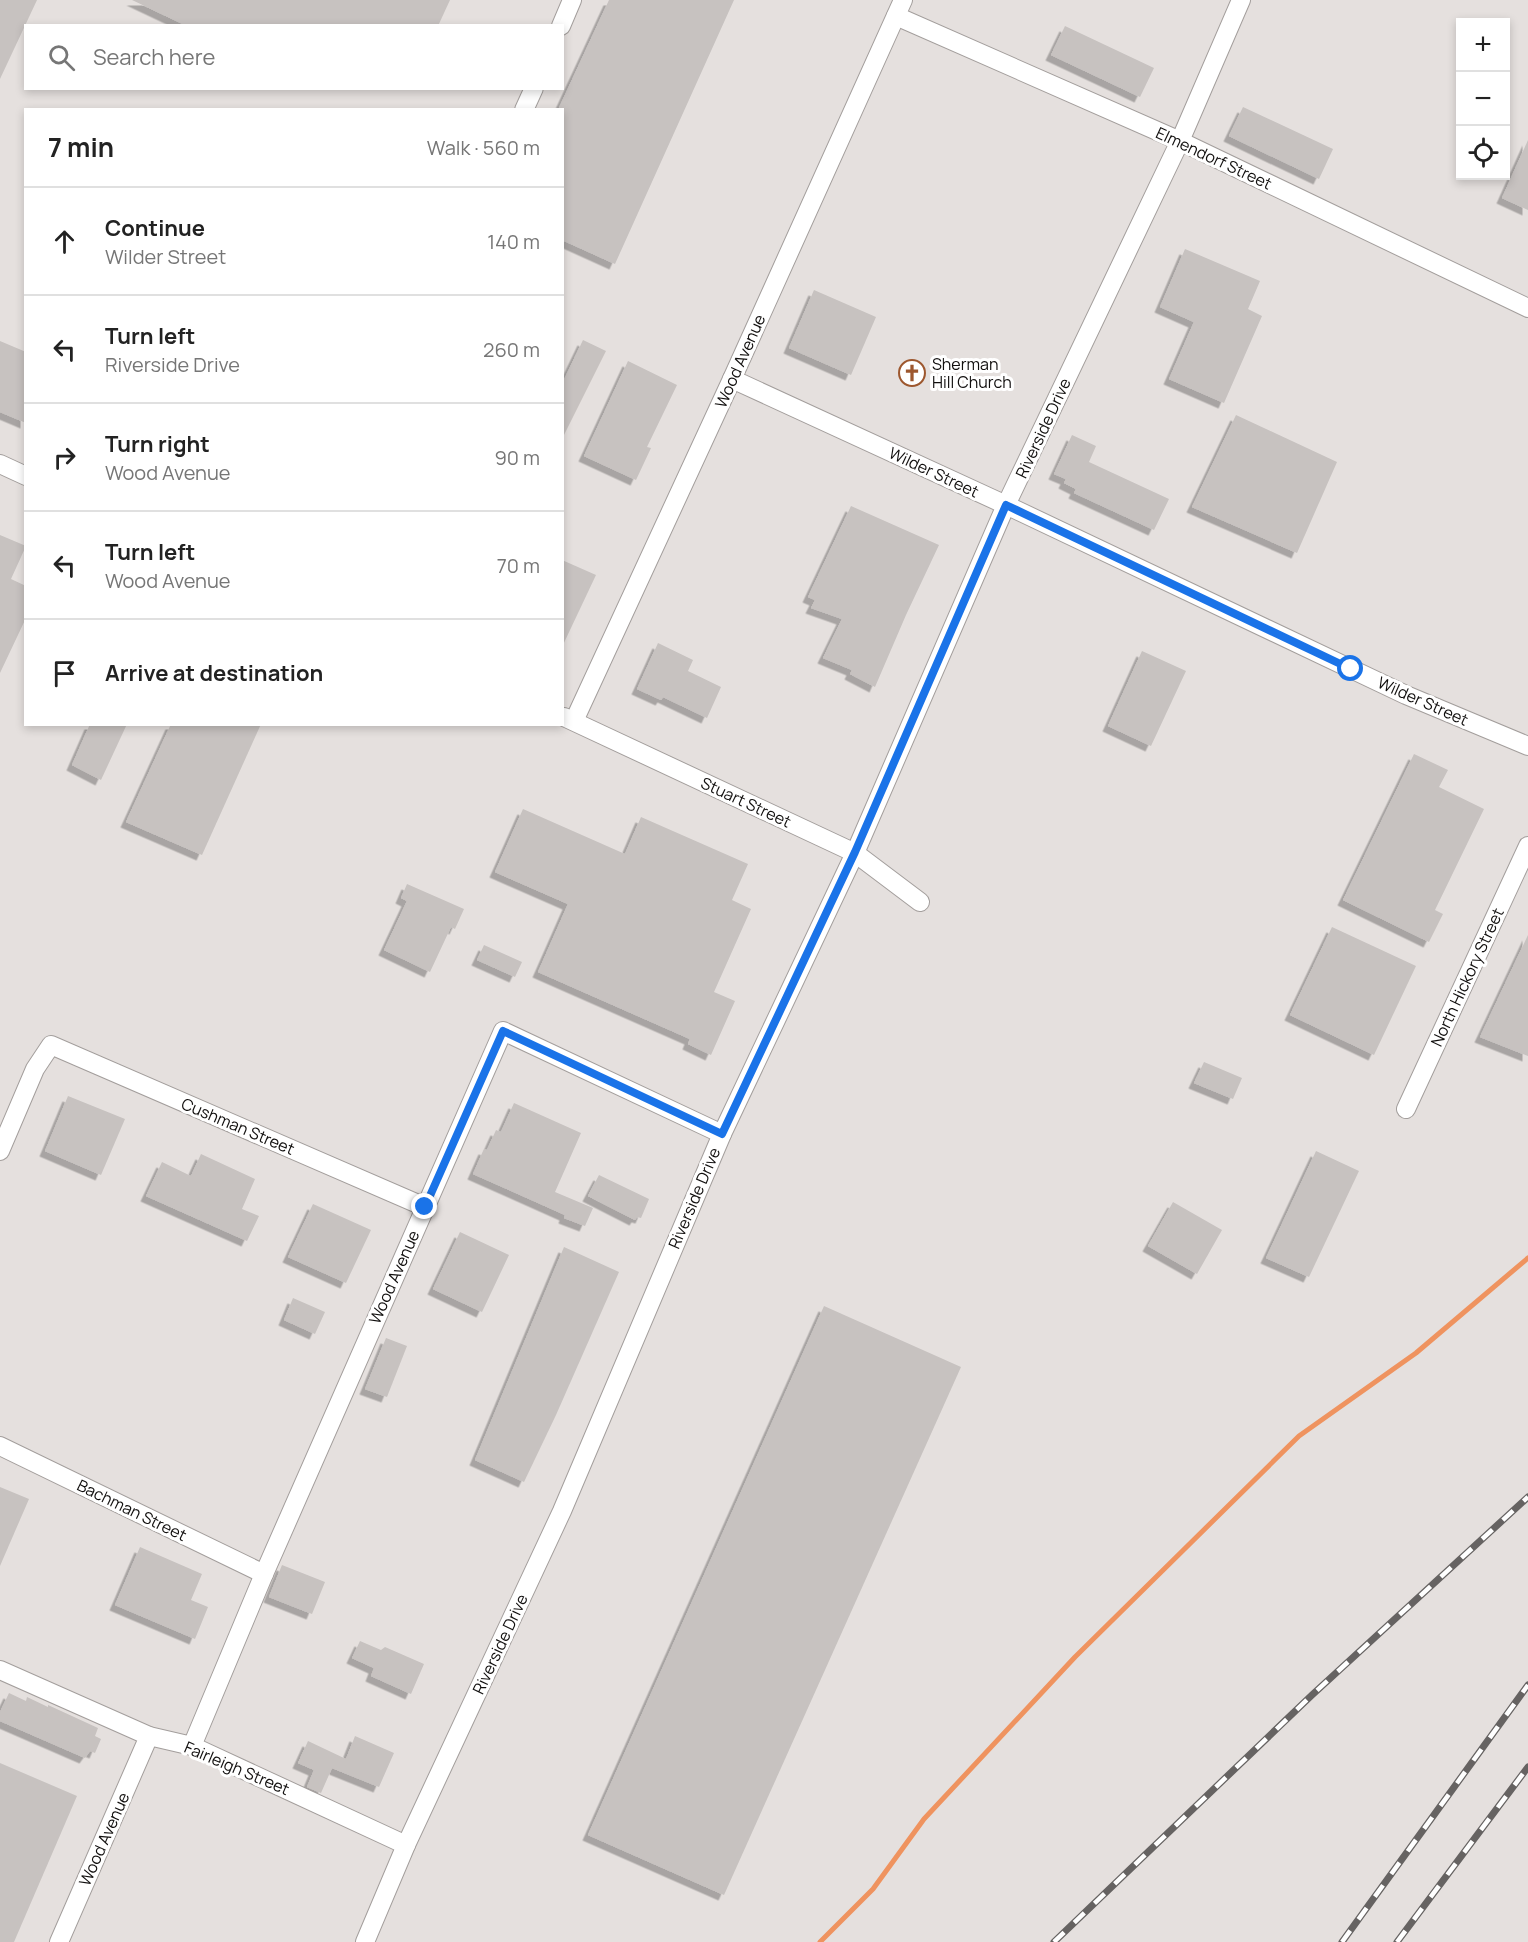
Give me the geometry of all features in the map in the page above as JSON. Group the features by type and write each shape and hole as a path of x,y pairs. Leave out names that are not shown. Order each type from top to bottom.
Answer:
{"street":[{"path":"562,24 572,0"},
{"name":"Riverside Drive","path":"365,1942 406,1845 562,1511 722,1134 855,852 1006,505 1179,141 1241,0"},
{"name":"Elmendorf Street","path":"900,8 1528,308"},
{"name":"Wood Avenue","path":"568,719 732,379 900,8"},
{"path":"525,108 533,90"},
{"name":"Wilder Street","path":"732,379 1006,505 1406,695 1528,746"},
{"path":"0,464 24,475"},
{"name":"Stuart Street","path":"568,719 855,852 920,902"},
{"name":"North Hickory Street","path":"1406,1108 1528,846"},
{"name":"Wood Avenue","path":"192,1746 264,1574 503,1031 722,1134"},
{"name":"Cushman Street","path":"0,1151 35,1069 51,1045 425,1207"},
{"name":"Bachman Street","path":"0,1446 264,1574"},
{"name":"Fairleigh Street","path":"0,1670 149,1736 192,1746 406,1845"},
{"name":"Wood Avenue","path":"59,1942 149,1736"}],"building":[{"path":"0,0 37,0 24,24 0,79"},
{"path":"132,0 450,0 439,24 183,24"},
{"path":"609,0 734,0 615,264 564,241 564,108 559,108"},
{"path":"1065,26 1154,68 1140,97 1051,55"},
{"path":"1243,107 1333,149 1319,179 1229,136"},
{"path":"1528,140 1528,210 1502,198"},
{"path":"1185,249 1260,281 1248,309 1262,316 1224,403 1169,379 1194,322 1160,307"},
{"path":"814,290 876,317 851,375 789,348"},
{"path":"583,340 606,351 564,435 564,380"},
{"path":"0,341 24,351 24,422 0,412"},
{"path":"628,361 677,385 647,447 651,448 636,480 584,456"},
{"path":"1236,415 1337,462 1297,553 1192,507"},
{"path":"1072,435 1096,446 1089,462 1169,499 1154,530 1074,493 1076,489 1064,483 1066,479 1054,474"},
{"path":"851,506 939,545 875,687 850,674 852,670 823,658 842,619 811,608 815,600 808,597"},
{"path":"0,535 24,545 24,550 11,579 24,585 24,622 0,673"},
{"path":"564,561 596,575 564,643"},
{"path":"658,643 693,660 688,671 721,687 707,718 663,697 661,700 637,689"},
{"path":"1142,651 1186,671 1151,746 1108,726"},
{"path":"89,726 126,726 101,780 72,765"},
{"path":"170,726 260,726 202,855 126,822"},
{"path":"1414,754 1448,770 1439,787 1484,809 1435,910 1443,914 1429,942 1343,900"},
{"path":"523,809 625,854 641,817 748,864 732,900 751,909 714,992 735,1001 711,1055 688,1044 690,1039 538,972 568,904 495,872"},
{"path":"407,884 464,909 455,929 451,927 430,972 384,950 407,901 401,898"},
{"path":"1332,927 1416,966 1374,1055 1290,1015"},
{"path":"1528,935 1528,1056 1480,1037"},
{"path":"484,945 522,962 515,977 477,960"},
{"path":"1204,1062 1242,1078 1233,1099 1194,1083"},
{"path":"68,1096 125,1119 101,1175 45,1151"},
{"path":"514,1103 581,1133 555,1192 593,1208 585,1226 473,1174 484,1149 487,1150 496,1130 501,1132"},
{"path":"1316,1151 1359,1171 1309,1277 1266,1258"},
{"path":"201,1154 255,1179 242,1209 259,1216 247,1241 146,1196 162,1162 191,1176"},
{"path":"599,1175 649,1199 641,1218 637,1217 635,1220 588,1196"},
{"path":"1173,1202 1222,1230 1197,1274 1148,1246"},
{"path":"313,1204 371,1230 346,1283 288,1257"},
{"path":"460,1232 509,1255 482,1312 433,1289"},
{"path":"564,1247 619,1272 524,1482 475,1460"},
{"path":"293,1298 325,1312 315,1334 284,1320"},
{"path":"824,1306 961,1367 724,1895 588,1835"},
{"path":"386,1338 407,1346 387,1397 365,1389"},
{"path":"0,1487 29,1499 0,1566"},
{"path":"140,1547 202,1574 191,1600 208,1607 195,1639 115,1605"},
{"path":"282,1565 325,1582 312,1614 269,1597"},
{"path":"360,1641 381,1650 385,1647 424,1664 411,1694 371,1676 374,1668 352,1658"},
{"path":"9,1693 26,1701 27,1697 48,1707 48,1705 98,1728 95,1736 101,1739 95,1753 90,1751 85,1758 0,1721 0,1712"},
{"path":"355,1736 394,1753 379,1787 332,1768 321,1793 307,1787 314,1770 298,1763 308,1741 346,1759"},
{"path":"0,1763 77,1796 14,1942 0,1942"}],"waterway":[{"path":"820,1942 873,1889 924,1819 1075,1657 1299,1436 1416,1353 1528,1258"}],"railway":[{"path":"1054,1942 1312,1695 1528,1497"},
{"path":"1342,1942 1528,1685"},
{"path":"1397,1942 1528,1767"}],"place":[{"name":"Sherman Hill Church","path":"912,373"}],"route":[{"path":"425,1207 503,1031 722,1134 855,852 1006,505 1351,669"}]}
